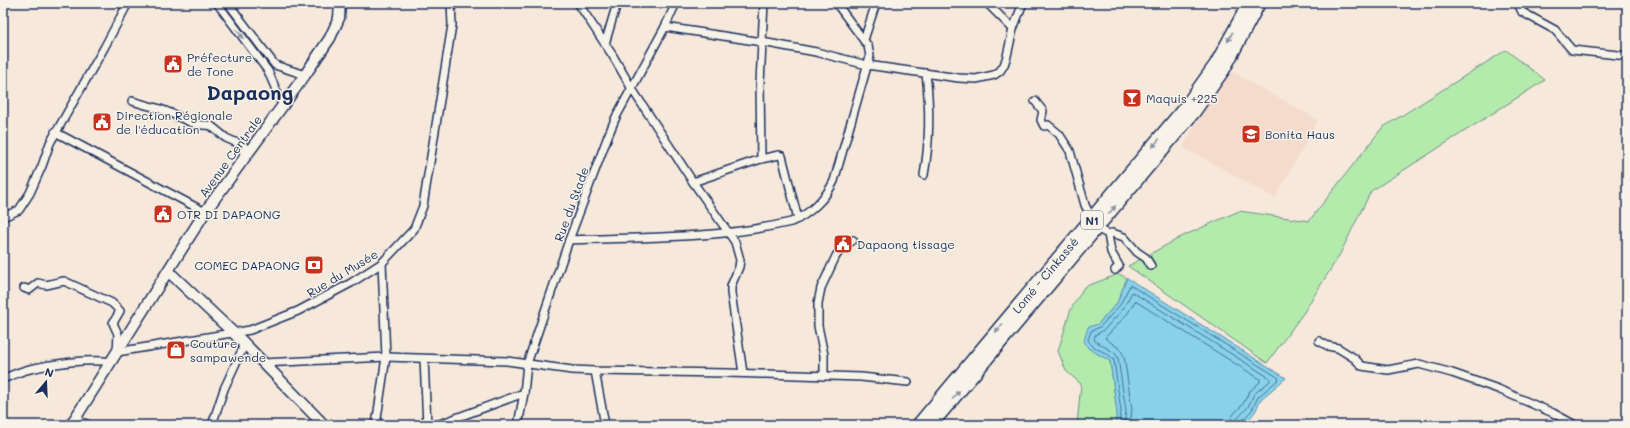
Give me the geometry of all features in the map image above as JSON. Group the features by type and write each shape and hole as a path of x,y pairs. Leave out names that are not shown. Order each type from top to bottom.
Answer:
{"highway":[{"name":"Lomé - Cinkassé","path":"931,425 1092,226 1202,85 1219,58 1248,3"},
{"name":"Lomé - Cinkassé","path":"918,425 1194,112 1224,69 1258,3"}],"main road":[{"name":"Avenue Centrale","path":"73,422 205,212 283,106 330,38 339,18 340,3"},
{"path":"168,270 242,341 324,425"}],"street":[{"path":"3,217 19,210 42,166 55,132 104,48 128,3"},
{"path":"217,3 268,72 283,106"},
{"path":"228,3 275,65 305,75"},
{"name":"Rue du Musée","path":"117,352 234,334 250,330 298,311 351,283 382,263 414,229 423,206 452,25 451,3"},
{"path":"578,3 693,182 735,242 740,260 739,267 731,286 731,292 743,373"},
{"path":"605,44 617,3"},
{"name":"Rue du Stade","path":"518,425 524,393 527,364 569,240 611,127 665,28 676,3"},
{"path":"761,159 760,83 764,3"},
{"path":"569,240 702,236 781,224 798,219 821,200 834,181 870,52 864,40 836,3"},
{"path":"864,40 876,3"},
{"path":"987,3 1013,29"},
{"path":"665,28 762,42 816,52 867,65 976,79 994,75 1000,71 1004,65 1013,29 1023,3"},
{"path":"1518,3 1522,12 1555,30 1572,50 1627,56"},
{"path":"924,176 929,129 926,73"},
{"path":"1035,100 1043,111 1041,120 1044,126 1048,125 1059,134 1070,151 1092,226 1108,234 1112,232 1124,237 1137,252 1146,258 1151,266"},
{"path":"132,101 168,112 188,122 203,126 210,125 226,138 244,146 243,160"},
{"path":"55,132 205,212"},
{"path":"693,182 761,159 779,155 782,156 798,219"},
{"path":"1108,234 1111,252 1119,266 1115,270"},
{"path":"824,376 824,355 818,326 818,303 821,288 836,256 841,249 854,240"},
{"path":"376,425 386,357 382,263"},
{"path":"24,288 29,290 38,283 46,285 64,281 112,303 120,311 113,323 118,334 117,352"},
{"path":"212,425 224,389 242,350 242,341"},
{"path":"1319,341 1328,346 1338,348 1354,358 1362,366 1388,370 1419,364 1498,390 1553,413 1575,425"},
{"path":"262,363 386,357 424,360 485,360 595,371 876,377 908,382"},
{"path":"3,379 30,369 101,360 110,362"},
{"path":"424,360 428,425"},
{"path":"595,371 605,425"},
{"path":"436,425 524,393"},
{"path":"1553,413 1565,425"},
{"path":"73,422 89,425"}],"shaded area":[{"name":"Bonita Haus","path":"1232,72 1318,120 1275,198 1183,147 1215,91"}],"green space":[{"path":"1506,50 1545,80 1371,191 1340,254 1304,312 1267,363 1128,266 1183,236 1239,211 1309,221 1382,128"},
{"path":"1119,274 1127,278 1117,303 1098,324 1088,348 1110,361 1117,412 1115,425 1077,425 1081,384 1066,371 1058,351 1071,309 1084,287"}],"water":[{"path":"1127,278 1286,378 1261,399 1255,412 1244,425 1115,425 1117,412 1110,361 1088,348 1084,341 1088,327 1098,324 1117,303"}],"place":[{"name":"Préfecture de Tone","path":"173,64"},
{"name":"Maquis +225","path":"1132,98"},
{"name":"Direction Régionale de l'éducation","path":"102,122"},
{"name":"Bonita Haus","path":"1251,134"},
{"name":"OTR DI DAPAONG","path":"163,214"},
{"name":"Dapaong tissage","path":"843,244"},
{"name":"COMEC DAPAONG","path":"314,265"},
{"name":"Couture sampawende","path":"176,350"}],"district":[{"name":"Dapaong","path":"250,92"}]}
